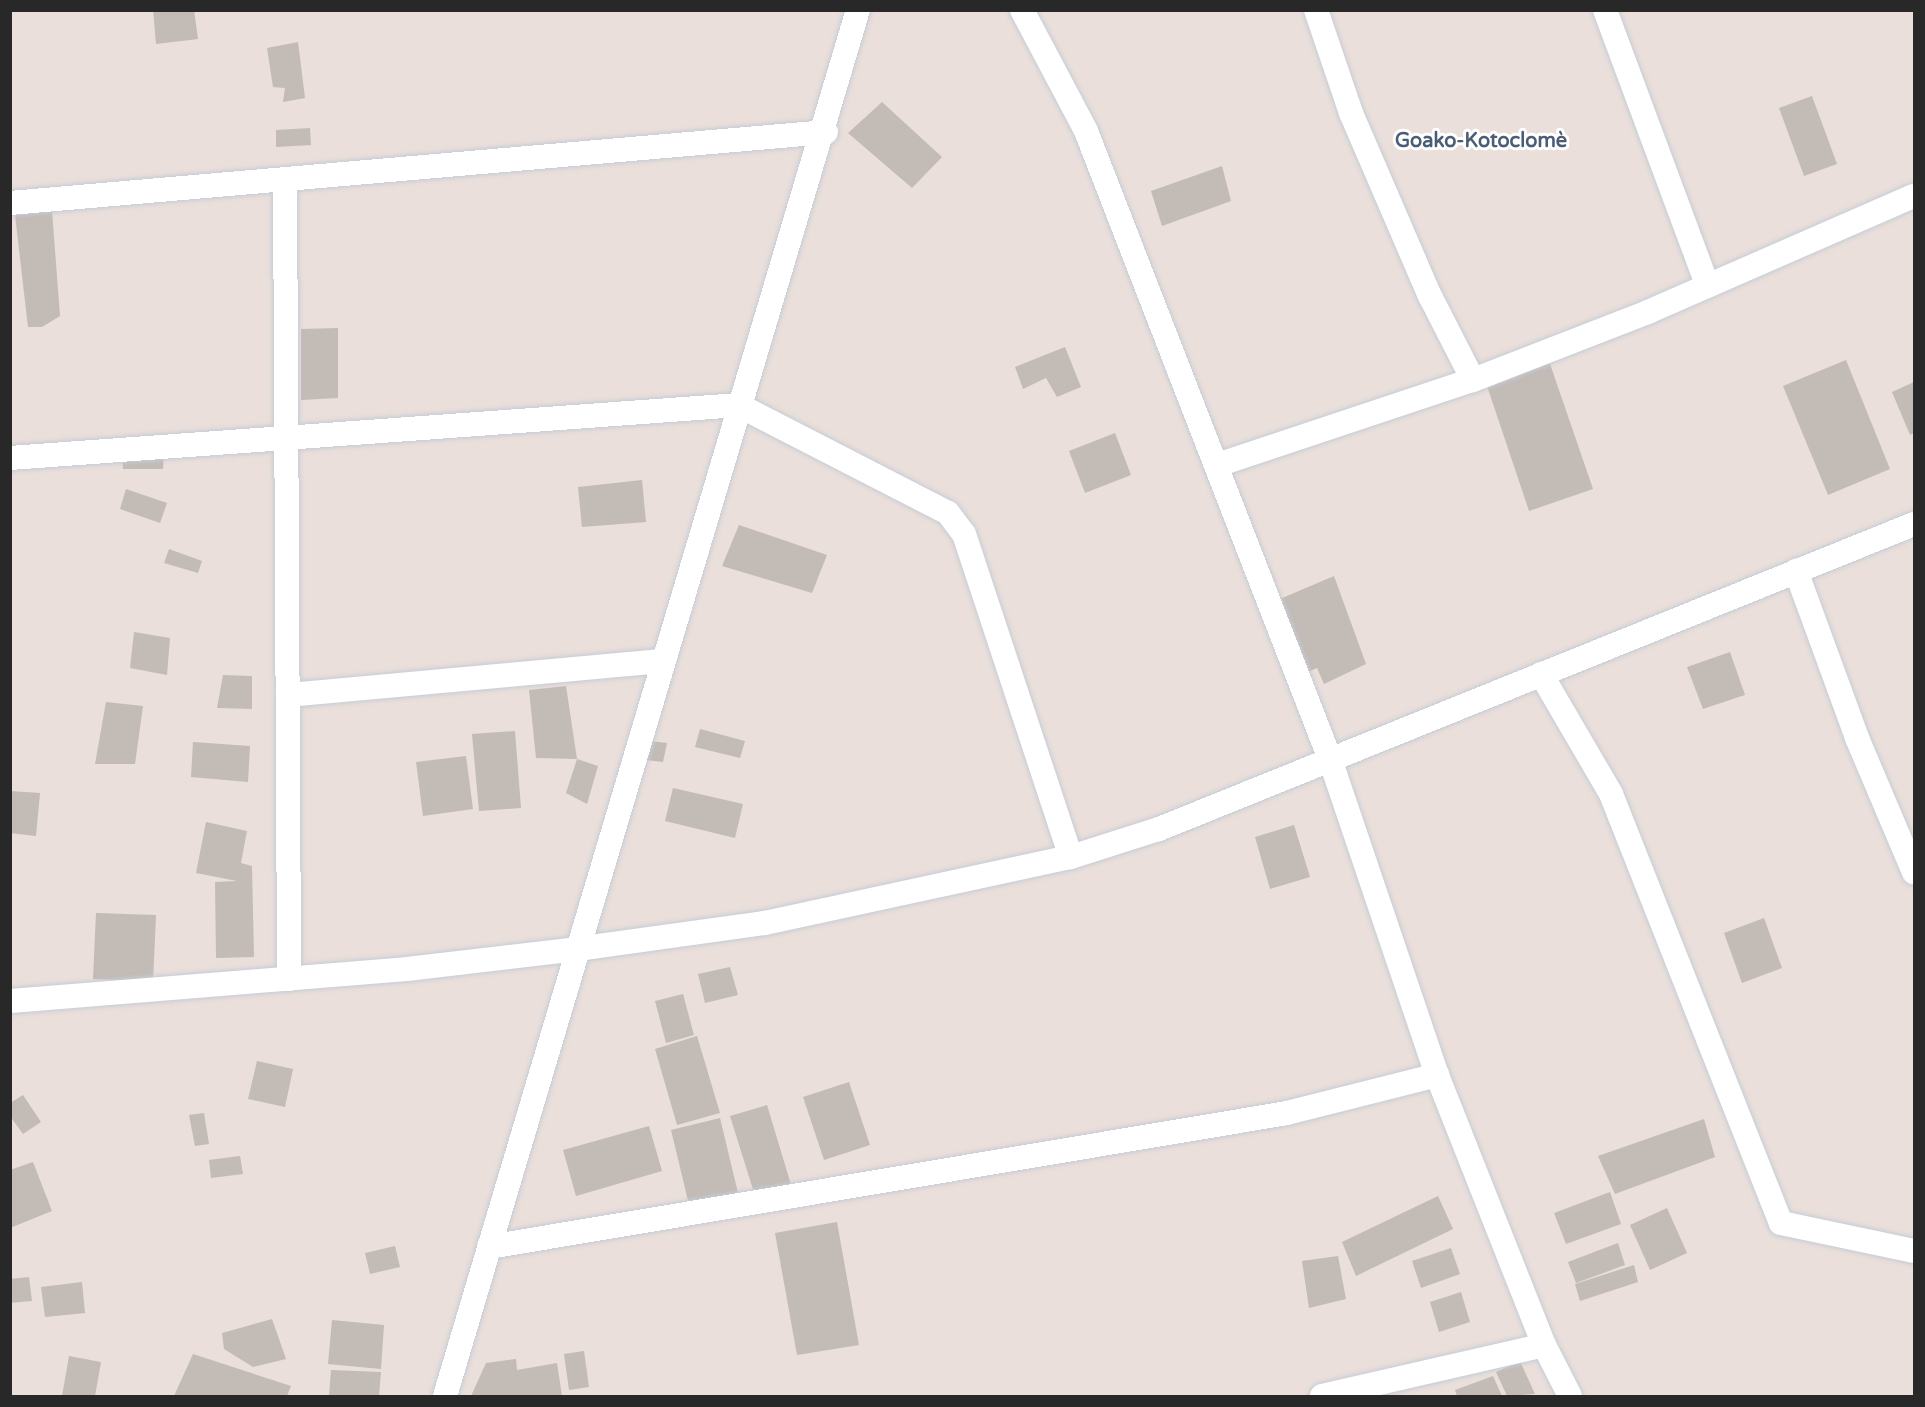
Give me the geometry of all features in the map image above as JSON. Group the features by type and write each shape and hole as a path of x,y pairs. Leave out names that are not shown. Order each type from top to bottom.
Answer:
{"street":[{"path":"445,1396 738,405 826,132 858,10"},
{"path":"1022,10 1086,131 1330,759 1437,1075 1544,1345 1570,1396"},
{"path":"1316,10 1351,113 1430,296 1473,380"},
{"path":"1605,10 1706,282"},
{"path":"10,203 826,132"},
{"path":"285,179 289,979"},
{"path":"1217,465 1473,380 1648,312 1706,282 1914,196"},
{"path":"10,458 738,405 948,513 964,534 1071,858"},
{"path":"10,1001 289,979 577,950 765,923 1071,858 1159,829 1914,524"},
{"path":"1796,571 1857,738 1914,872"},
{"path":"288,695 663,661"},
{"path":"1541,674 1611,794 1781,1223 1914,1251"},
{"path":"489,1247 1287,1113 1437,1075"},
{"path":"1322,1396 1544,1345"}],"building":[{"path":"153,10 194,10 198,39 156,44"},
{"path":"298,42 305,98 283,102 285,88 273,87 267,48"},
{"path":"1812,96 1837,164 1804,176 1779,108"},
{"path":"882,102 942,157 912,188 848,133"},
{"path":"310,128 311,145 276,147 276,130"},
{"path":"1222,166 1231,201 1162,226 1151,191"},
{"path":"52,211 60,316 42,327 28,327 15,215"},
{"path":"338,328 338,398 301,400 301,329"},
{"path":"1065,347 1081,387 1057,397 1046,378 1023,389 1015,367"},
{"path":"1846,360 1890,469 1828,495 1783,386"},
{"path":"1549,361 1593,489 1529,511 1486,383"},
{"path":"1914,382 1914,433 1910,435 1892,392"},
{"path":"1115,433 1131,475 1085,493 1069,451"},
{"path":"164,451 163,469 123,469 122,453"},
{"path":"642,480 646,522 582,527 578,487"},
{"path":"126,489 167,503 160,523 120,509"},
{"path":"739,525 827,555 812,593 722,566"},
{"path":"169,549 202,561 198,573 164,563"},
{"path":"1334,576 1366,664 1324,684 1317,668 1308,672 1280,599"},
{"path":"134,632 170,638 167,675 130,668"},
{"path":"1730,652 1745,695 1703,709 1687,667"},
{"path":"223,675 252,676 252,709 217,708"},
{"path":"566,686 577,759 536,758 529,690"},
{"path":"106,702 143,706 135,764 95,764"},
{"path":"700,729 745,741 740,758 695,747"},
{"path":"515,731 521,808 479,811 472,734"},
{"path":"649,741 667,743 663,762 646,760"},
{"path":"193,742 250,746 248,782 191,777"},
{"path":"466,756 473,809 423,816 416,762"},
{"path":"577,759 598,766 587,804 566,793"},
{"path":"673,788 743,804 735,838 665,821"},
{"path":"10,791 40,793 36,836 10,833"},
{"path":"206,822 247,831 241,863 252,866 254,957 216,958 215,882 237,881 196,873"},
{"path":"1294,825 1310,877 1270,889 1255,837"},
{"path":"96,913 156,915 153,982 93,979"},
{"path":"1764,918 1782,968 1742,983 1724,933"},
{"path":"730,967 738,995 705,1003 698,974"},
{"path":"683,994 694,1035 666,1043 655,1001"},
{"path":"697,1036 720,1113 677,1125 655,1049"},
{"path":"257,1061 293,1069 285,1107 248,1099"},
{"path":"849,1082 870,1145 824,1160 803,1097"},
{"path":"23,1095 41,1122 23,1134 10,1116 10,1103"},
{"path":"767,1105 792,1188 756,1199 730,1116"},
{"path":"204,1113 209,1144 195,1146 189,1115"},
{"path":"720,1118 739,1197 690,1209 671,1130"},
{"path":"1704,1119 1715,1157 1615,1194 1598,1156"},
{"path":"649,1126 662,1171 576,1196 563,1150"},
{"path":"240,1156 243,1174 211,1178 209,1160"},
{"path":"33,1162 52,1211 10,1228 10,1170"},
{"path":"1610,1192 1621,1224 1566,1244 1554,1213"},
{"path":"1438,1196 1453,1229 1356,1276 1342,1242"},
{"path":"1667,1208 1687,1253 1650,1270 1630,1225"},
{"path":"837,1222 859,1345 797,1355 775,1233"},
{"path":"1618,1243 1625,1265 1576,1283 1568,1262"},
{"path":"395,1246 400,1267 370,1274 365,1253"},
{"path":"1451,1248 1460,1274 1421,1288 1412,1261"},
{"path":"1338,1256 1346,1299 1309,1308 1302,1261"},
{"path":"1634,1265 1638,1282 1580,1301 1575,1284"},
{"path":"29,1277 32,1301 10,1303 10,1279"},
{"path":"82,1282 85,1313 45,1317 41,1287"},
{"path":"1461,1292 1470,1322 1439,1332 1430,1302"},
{"path":"272,1319 286,1359 253,1367 224,1349 222,1333"},
{"path":"332,1320 384,1325 381,1369 328,1364"},
{"path":"584,1351 589,1387 569,1390 564,1354"},
{"path":"193,1354 291,1386 287,1396 174,1396"},
{"path":"69,1356 101,1362 95,1396 62,1396"},
{"path":"516,1359 517,1370 557,1363 562,1396 471,1396 486,1363"},
{"path":"1520,1361 1535,1394 1507,1396 1496,1372"},
{"path":"331,1370 381,1372 379,1396 329,1396"},
{"path":"1493,1376 1502,1396 1457,1396 1455,1390"}],"district":[{"name":"Goako-Kotoclomè","path":"1481,141"}]}
